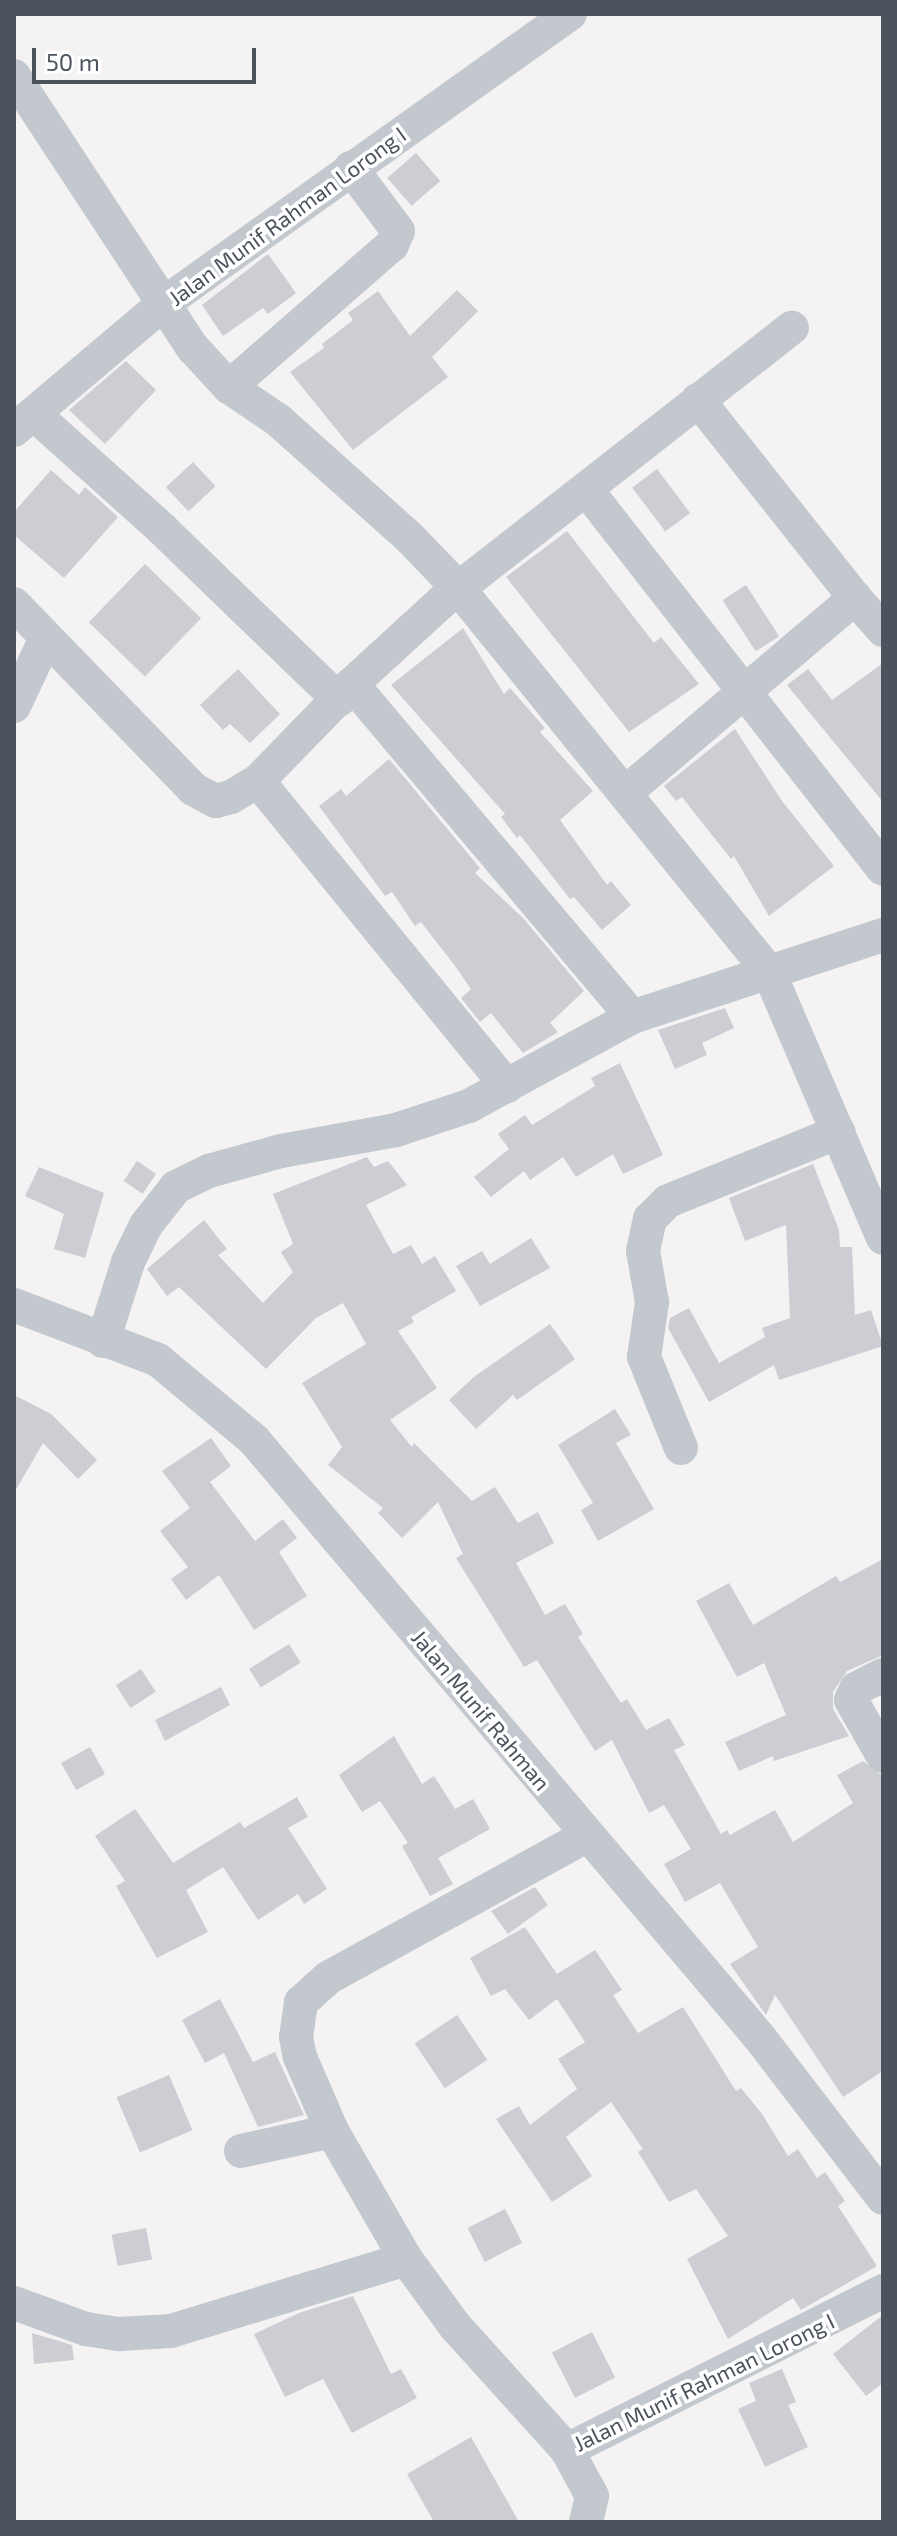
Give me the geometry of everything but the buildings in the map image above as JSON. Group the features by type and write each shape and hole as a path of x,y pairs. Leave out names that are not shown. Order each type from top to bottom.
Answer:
{"street":[{"name":"Jalan Munif Rahman Lorong I","path":"24,422 163,304 570,14"},
{"path":"14,76 193,348 229,387 278,420 459,589 769,972 883,1238"},
{"path":"229,387 392,245 398,231 351,168"},
{"path":"14,604 193,789 216,801 258,781 345,692 459,589 792,328"},
{"path":"698,400 883,630"},
{"path":"24,422 162,529 345,692 632,1017"},
{"path":"586,489 741,692 883,869"},
{"path":"625,793 855,598"},
{"path":"14,706 46,638"},
{"path":"258,781 507,1086"},
{"path":"103,1341 128,1262 146,1225 176,1187 209,1171 281,1151 396,1130 469,1106 632,1017 883,935"},
{"path":"681,1448 644,1357 652,1302 643,1251 650,1219 668,1201 839,1132"},
{"name":"Jalan Munif Rahman","path":"14,1305 158,1360 254,1440 760,2038 883,2198"},
{"path":"883,1675 856,1689 851,1700 883,1756"},
{"name":"Jalan Munif Rahman Lorong I","path":"586,1836 328,1978 301,2002 296,2037 300,2057 332,2131 406,2259 455,2326 567,2450 714,2381 883,2291"},
{"path":"241,2151 332,2131"},
{"path":"14,2303 86,2329 119,2334 171,2331 406,2259"},
{"path":"567,2450 592,2496 586,2522"}]}
